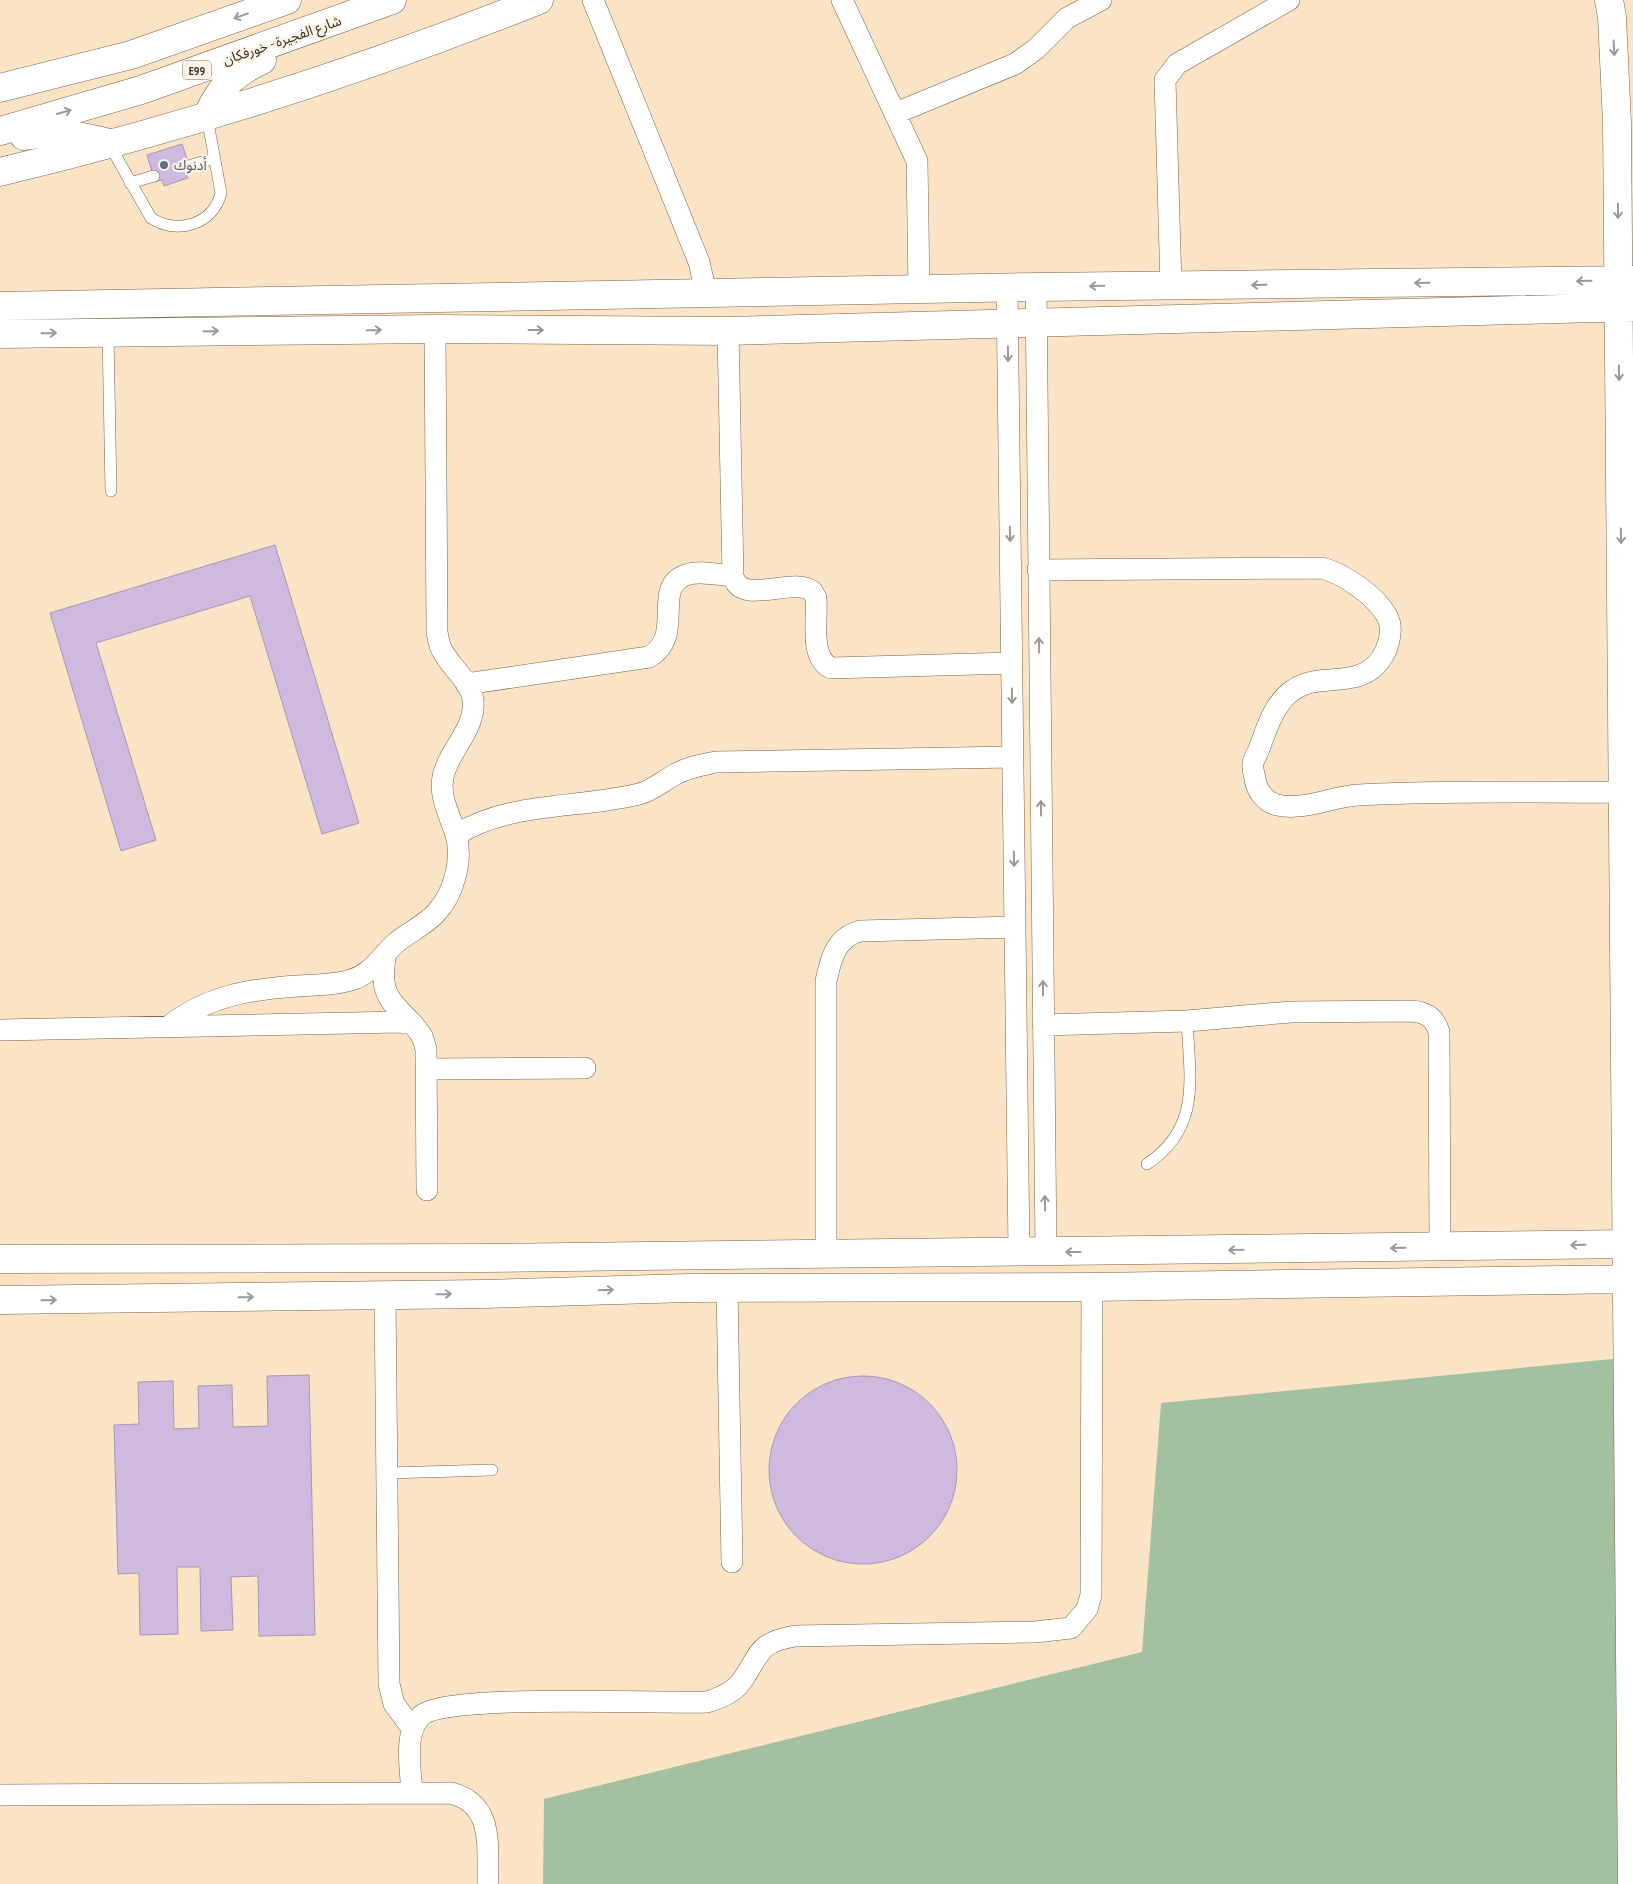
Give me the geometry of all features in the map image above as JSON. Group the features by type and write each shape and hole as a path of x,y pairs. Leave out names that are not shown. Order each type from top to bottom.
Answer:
{"main road":[{"path":"4,85 131,55 287,0"},
{"path":"0,172 254,102 429,44 540,0"},
{"path":"1610,0 1626,294 1624,792 1630,1244 1632,1884"},
{"path":"206,116 217,95 229,80 242,71 260,61 346,26 381,5"},
{"name":"شارع الفجيرة - خورفكان","path":"0,131 141,90 381,5"},
{"path":"0,139 55,133 70,134 109,143"},
{"path":"0,306 1171,286 1626,294"},
{"path":"0,334 435,329 728,331 1036,322 1626,294"},
{"path":"0,1259 425,1258 1630,1244"},
{"path":"1451,1247 1468,1267 1466,1281"},
{"path":"416,1294 413,1285 414,1274 418,1265 425,1258"},
{"path":"210,1297 225,1280 229,1259"},
{"path":"0,1300 727,1288 1092,1287 1630,1279"}],"street":[{"path":"593,0 697,257 706,293"},
{"path":"842,0 914,152 918,171 919,289"},
{"path":"896,113 1015,64 1036,49 1079,5 1101,0"},
{"path":"1171,286 1165,80 1177,64 1289,0"},
{"path":"1036,287 1046,1251"},
{"path":"1007,288 1019,1252"},
{"path":"168,1026 181,1016 216,998 275,987 351,981 371,970 386,953 436,913 452,886 457,867 458,852 456,835 446,811 441,787 445,764 470,722 473,698 466,684 441,649 435,613 435,329"},
{"path":"728,331 733,576 736,584 746,590 800,587 812,591 816,598 818,655 831,668 1012,663"},
{"path":"1010,496 1022,494 1029,496 1038,505"},
{"path":"1038,570 1322,568 1334,571 1364,590 1388,617 1389,637 1387,651 1377,665 1366,673 1349,679 1303,684 1294,690 1273,712 1265,728 1253,763 1255,783 1260,795 1275,805 1297,807 1357,795 1624,792"},
{"path":"466,684 649,657 657,652 667,636 670,592 679,579 694,574 733,576"},
{"path":"456,835 488,821 518,812 640,794 676,773 694,766 716,762 1013,757"},
{"path":"826,1254 826,981 835,949 850,934 860,931 1015,927"},
{"path":"386,953 382,980 385,988 398,1011 413,1024 422,1036 426,1049 427,1190"},
{"path":"1043,1024 1187,1022 1291,1012 1412,1011 1420,1012 1432,1018 1439,1032 1451,1247"},
{"path":"0,1030 400,1022 413,1024"},
{"path":"426,1069 585,1068"},
{"path":"1018,1117 1030,1124 1044,1122"},
{"path":"412,1793 412,1728 421,1715 430,1710 455,1705 500,1702 707,1702 720,1698 741,1682 754,1659 772,1642 795,1636 1035,1632 1071,1628 1087,1609 1091,1595 1092,1287"},
{"path":"727,1288 732,1562"},
{"path":"385,1295 389,1684 394,1704 412,1728"},
{"path":"0,1795 451,1793 471,1801 479,1810 484,1822 487,1841 488,1884"}],"lane":[{"path":"109,143 151,218 160,224 175,228 201,222 210,215 218,203 221,193 206,116"},
{"path":"190,166 215,158"},
{"path":"130,183 154,176"},
{"path":"108,332 111,491"},
{"path":"1147,1164 1168,1146 1183,1123 1188,1110 1190,1096 1187,1022"},
{"path":"387,1473 492,1470"}],"green space":[{"path":"1633,1357 1633,1884 543,1884 544,1799 1142,1652 1161,1403"}],"building":[{"path":"182,144 191,171 186,173 188,178 164,186 162,180 155,182 147,155"},
{"path":"275,545 359,823 322,834 250,596 96,643 156,840 121,851 50,613"},
{"path":"309,1375 315,1635 259,1636 258,1576 231,1577 233,1630 201,1631 200,1567 177,1567 178,1634 140,1635 139,1573 118,1574 114,1425 139,1424 138,1382 173,1381 174,1429 199,1428 198,1386 232,1385 233,1427 268,1426 267,1376"},
{"path":"854,1376 872,1376 890,1380 907,1387 923,1397 936,1410 950,1434 957,1461 957,1479 950,1506 936,1530 923,1543 907,1553 890,1560 872,1564 854,1564 836,1560 819,1553 803,1543 790,1530 780,1514 773,1497 769,1479 769,1461 773,1443 780,1426 790,1410 803,1397 819,1387 836,1380"}],"place":[{"name":"أدنوك","path":"164,165"}]}
